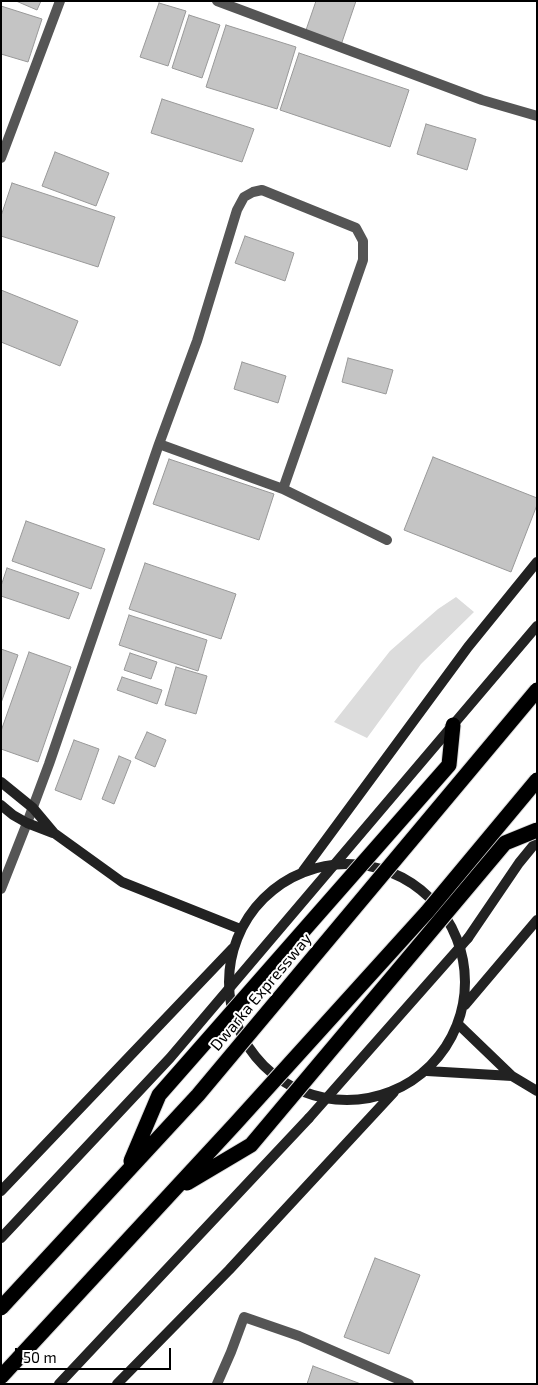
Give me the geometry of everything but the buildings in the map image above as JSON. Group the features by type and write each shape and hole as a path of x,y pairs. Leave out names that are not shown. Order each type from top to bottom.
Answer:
{"highway":[{"name":"Dwarka Expressway","path":"1,1308 198,1095 537,690"},
{"path":"127,1172 160,1095 448,765 453,725"},
{"path":"1,1377 172,1193 427,912 537,780"},
{"path":"172,1193 251,1145 505,843 537,830"}],"street":[{"path":"1,158 60,1"},
{"path":"221,2 482,100 537,116"},
{"path":"1,889 33,808 159,444 197,341 237,210 244,198 253,192 262,190 356,228 363,241 363,260 283,489"},
{"path":"159,444 283,489 387,540"},
{"path":"303,871 468,647 537,562"},
{"path":"1,1238 170,1058 537,626"},
{"path":"1,782 33,808 54,833 122,882 240,929"},
{"path":"1,805 27,823 54,833"},
{"path":"59,1384 309,1118 468,938 519,863 537,841"},
{"path":"117,1384 229,1270 395,1091 427,1071 446,1050 459,1025 465,1005 466,969 457,934 437,903 409,880 375,866 339,863 303,871 284,881 266,895 251,911 240,929 233,948 228,986 235,1024 254,1057 283,1083 319,1098 357,1100 395,1091"},
{"path":"465,1005 537,920"},
{"path":"1,1191 233,948"},
{"path":"459,1025 512,1076 537,1091"},
{"path":"427,1071 512,1076"},
{"path":"217,1384 244,1317 299,1336 408,1384"}],"shaded area":[{"path":"456,597 474,612 421,664 367,738 334,722 390,651 438,609"}]}
